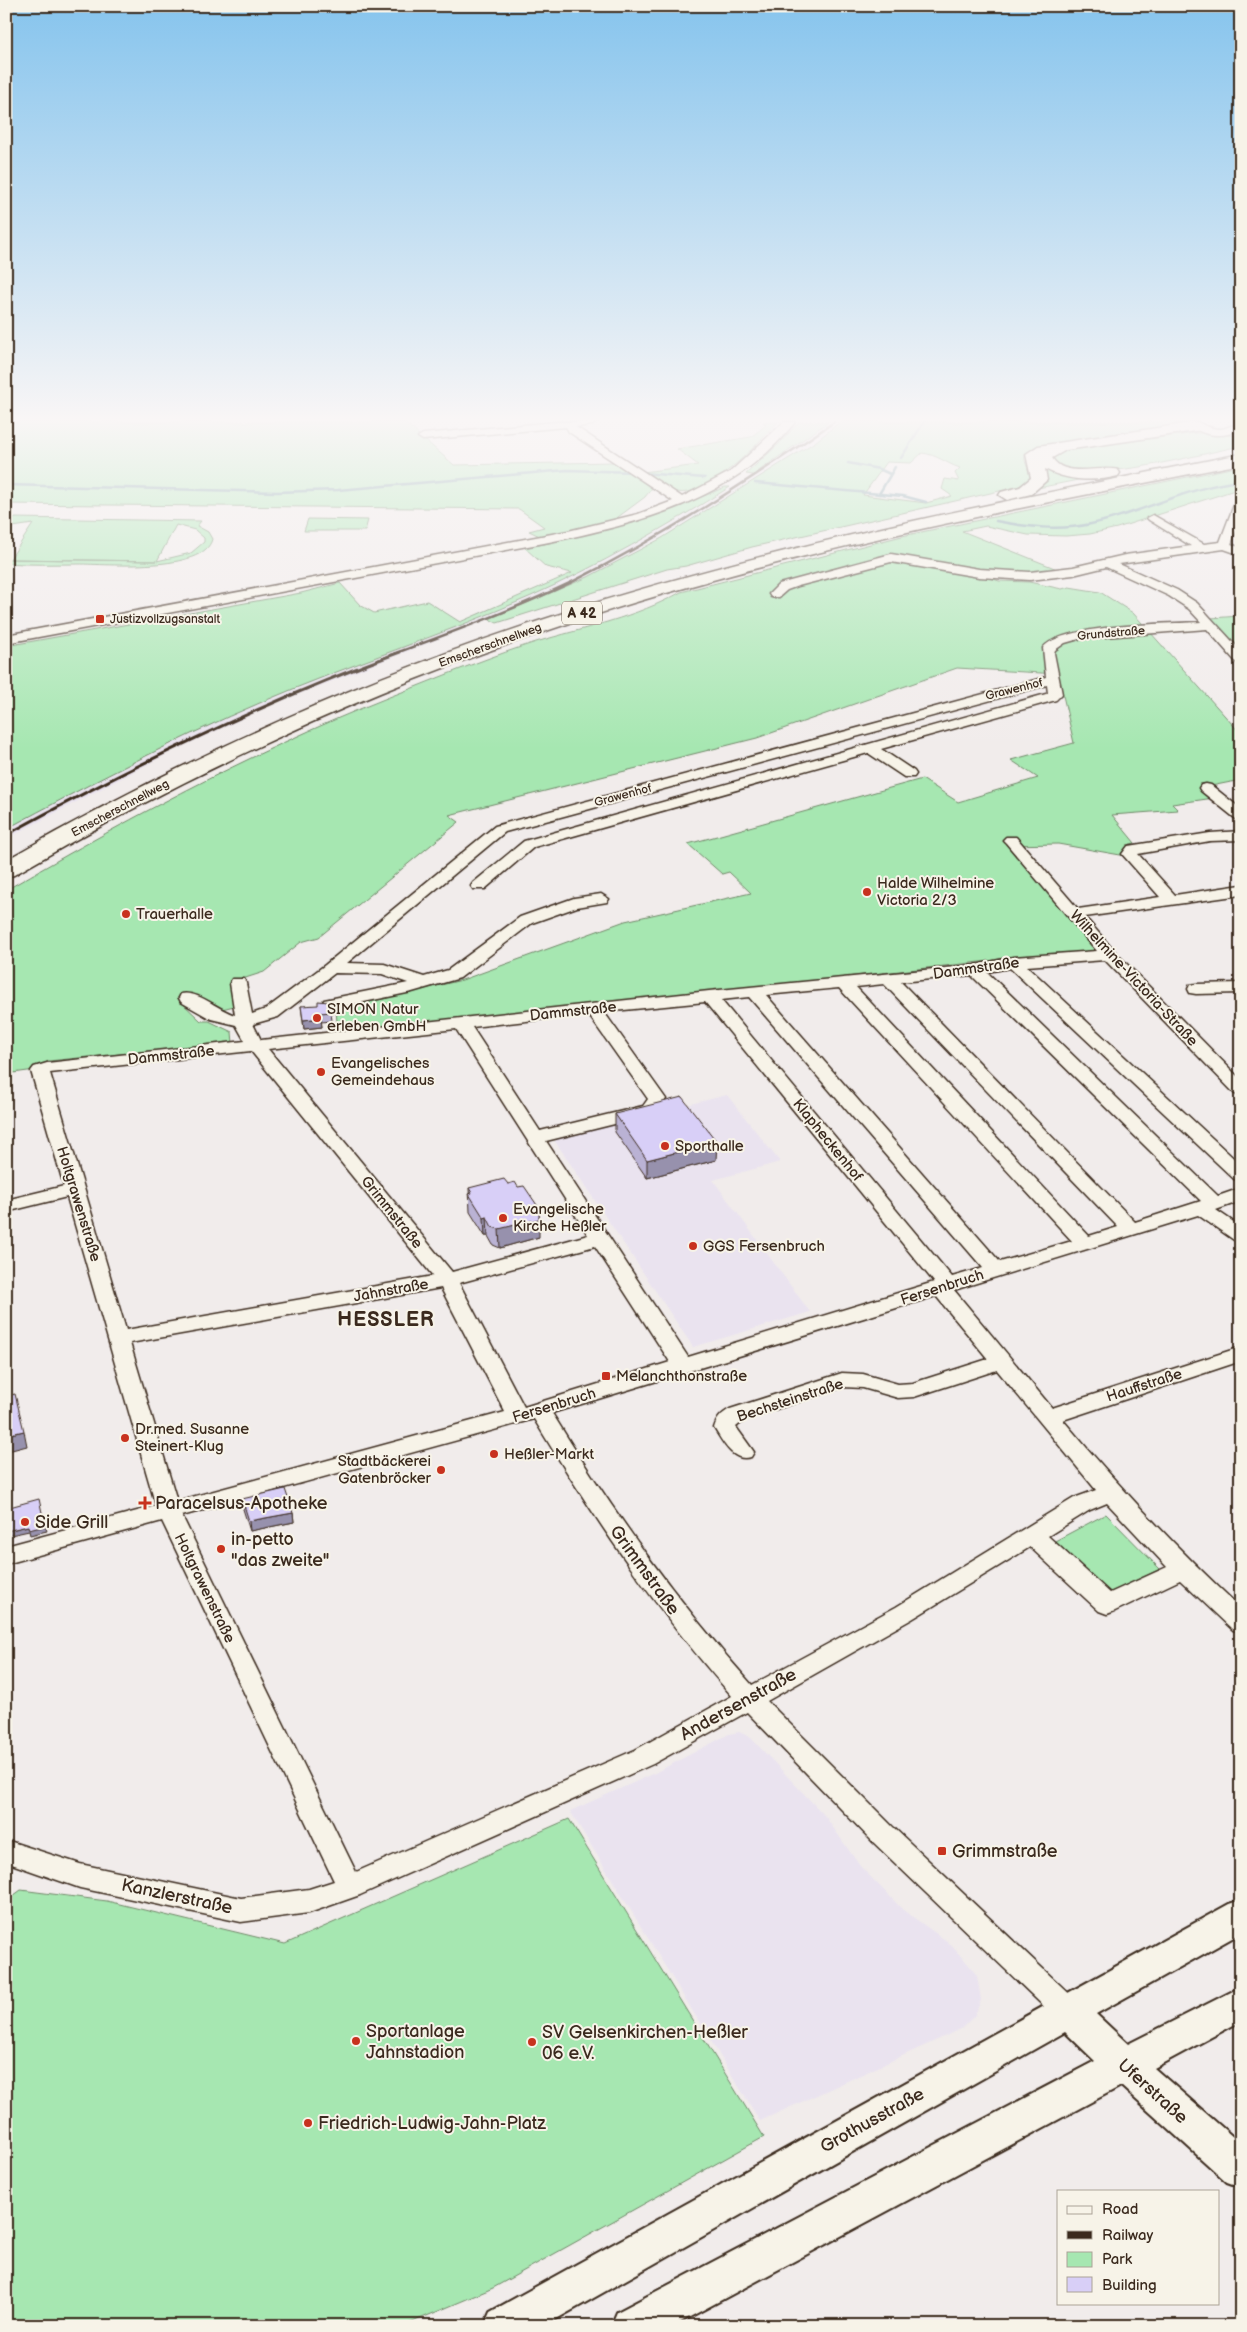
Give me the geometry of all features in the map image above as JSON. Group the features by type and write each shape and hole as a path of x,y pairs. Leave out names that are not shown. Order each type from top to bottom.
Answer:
{"highway":[{"name":"Emscherschnellweg","path":"6,854 109,797 329,696 412,663 544,616 663,580 776,550 860,531"},
{"name":"Emscherschnellweg","path":"6,870 120,806 258,738 424,668 555,621 719,572 890,531"}],"main road":[{"name":"Grothusstraße","path":"504,2326 1241,1915"},
{"path":"631,2326 1241,2003"},
{"name":"Uferstraße","path":"1068,2011 1124,2066 1241,2168"}],"street":[{"path":"6,639 544,540 582,531"},
{"path":"1174,531 1203,549"},
{"path":"1225,546 1231,531"},
{"path":"775,594 783,587 794,583 891,558 979,573 1030,576 1067,572 1125,558 1225,546 1241,552"},
{"path":"1107,563 1173,593 1193,606 1241,659"},
{"name":"Grundstraße","path":"1052,680 1049,648 1066,637 1090,633 1210,625"},
{"name":"Grawenhof","path":"243,1022 262,1018 272,1013 331,968 500,829 1034,683 1052,680 1055,694 1051,697 528,844 479,886"},
{"path":"870,748 909,774"},
{"path":"1206,788 1241,816"},
{"path":"1170,900 1130,854 1133,849 1210,837 1241,835"},
{"name":"Wilhelmine-Victoria-Straße","path":"1011,840 1109,956 1241,1090"},
{"path":"486,841 520,849"},
{"path":"1074,914 1241,890"},
{"path":"330,1004 412,987 423,982 454,974 526,920 574,903 601,899"},
{"name":"Dammstraße","path":"40,1072 47,1068 709,996 975,970 1013,962 1109,956"},
{"path":"1013,962 1241,1175"},
{"path":"331,968 384,969 423,982"},
{"path":"975,970 1208,1206 1241,1236"},
{"path":"889,979 1132,1230"},
{"name":"Grimmstraße","path":"238,983 244,1008 243,1022 256,1046 447,1280 529,1413 634,1558 704,1648 841,1793 1068,2011"},
{"path":"844,984 1086,1244"},
{"path":"1196,989 1238,991"},
{"path":"754,992 996,1270"},
{"name":"Klapheckenhof","path":"709,996 943,1286"},
{"path":"187,998 217,1015 243,1022"},
{"path":"534,1138 649,1110 657,1099 593,1009"},
{"path":"461,1023 684,1366"},
{"name":"Holtgrawenstraße","path":"40,1072 169,1512 350,1887"},
{"path":"6,1206 74,1189"},
{"name":"Fersenbruch","path":"6,1555 529,1413 1132,1230 1241,1194"},
{"name":"Jahnstraße","path":"119,1338 447,1280 601,1238"},
{"path":"943,1286 1111,1493 1183,1569 1241,1623"},
{"name":"Hauffstraße","path":"1048,1417 1241,1354"},
{"name":"Bechsteinstraße","path":"743,1452 725,1428 728,1422 738,1414 842,1380 863,1381 898,1391 914,1390 1003,1361"},
{"name":"Andersenstraße","path":"350,1887 644,1757 904,1614 1082,1504 1111,1493"},
{"path":"1031,1534 1107,1605 1183,1569"},
{"name":"Kanzlerstraße","path":"6,1851 80,1876 241,1910 309,1902 350,1887"}],"shaded area":[{"path":"658,531 673,531 588,577 545,597 272,705 173,751 6,839 6,829 87,786 218,721 344,668 462,624 577,574"},
{"name":"GGS Fersenbruch","path":"727,1095 780,1162 713,1180 810,1312 693,1347 553,1138"},
{"path":"739,1732 750,1737 825,1816 860,1866 903,1910 948,1942 969,1965 977,1976 981,2000 975,2015 961,2029 760,2121 570,1811 651,1775 729,1734"}],"green space":[{"path":"29,531 173,531 157,561 191,553 204,542 204,538 196,531 206,531 212,539 205,550 192,557 173,562 130,565 6,563 6,559 156,561 10,559"},
{"path":"530,531 572,531 544,538"},
{"path":"598,531 656,531 581,572 529,597 463,625 295,688 229,716 133,762 6,829 6,646 301,593 340,583 360,605 374,613 427,601 460,622 572,573 546,567 525,548"},
{"path":"673,531 823,531 752,547 686,566 667,569 497,623 489,619 588,577"},
{"path":"927,531 963,531 1057,569 985,576 999,581 1029,582 1062,589 1069,587 1100,592 1133,613 1241,734 1241,780 1201,788 1214,798 1172,804 1178,810 1112,815 1135,843 1130,844 1123,852 1126,856 1058,844 1009,845 1088,941 1100,951 980,962 338,1034 336,1010 462,980 625,921 751,893 729,872 722,874 688,844 922,779 958,802 1038,778 1011,760 1074,743 1058,674 957,668 757,738 449,815 459,822 319,937 301,942 264,972 230,983 234,1006 222,1009 192,994 177,998 201,1021 209,1021 232,1032 233,1043 48,1061 35,1070 6,1074 6,890 156,806 258,755 362,708 445,675 536,642 628,615 681,592"},
{"path":"1009,531 1104,531 1066,536 1028,535"},
{"path":"1241,616 1241,650 1210,618"},
{"path":"1106,1514 1160,1569 1109,1593 1055,1541"},
{"name":"Sportanlage Jahnstadion","path":"569,1819 764,2137 493,2288 403,2326 6,2326 6,1901 21,1890 107,1901 285,1944"}],"building":[{"path":"318,1001 329,1002 331,1012 320,1013 321,1018 303,1020 301,1006 318,1005"},
{"path":"682,1097 717,1142 647,1160 615,1114"},
{"path":"504,1179 508,1184 515,1182 518,1187 524,1186 539,1208 539,1219 499,1229 492,1227 487,1217 484,1218 469,1194 472,1193 469,1188"},
{"path":"15,1394 24,1431 6,1435 6,1396"},
{"path":"285,1489 293,1513 249,1521 242,1499"},
{"name":"Side Grill","path":"39,1499 45,1526 29,1530 28,1526 6,1531 6,1508"}],"railway":[{"path":"396,653 463,628 572,582 665,531"},
{"path":"6,835 102,784 249,713 400,652"}],"place":[{"name":"Justizvollzugsanstalt","path":"100,619"},
{"name":"Halde Wilhelmine Victoria 2/3","path":"867,892"},
{"name":"Trauerhalle","path":"126,914"},
{"name":"SIMON Natur erleben GmbH","path":"317,1018"},
{"name":"Evangelisches Gemeindehaus","path":"321,1072"},
{"name":"Sporthalle","path":"665,1146"},
{"name":"Evangelische Kirche Heßler","path":"503,1218"},
{"name":"GGS Fersenbruch","path":"693,1246"},
{"name":"Melanchthonstraße","path":"606,1376"},
{"name":"Dr.med. Susanne Steinert-Klug","path":"125,1438"},
{"name":"Heßler-Markt","path":"494,1454"},
{"name":"Stadtbäckerei Gatenbröcker","path":"441,1470"},
{"name":"Paracelsus-Apotheke","path":"145,1503"},
{"name":"Side Grill","path":"25,1522"},
{"name":"in-petto \"das zweite\"","path":"221,1549"},
{"name":"Grimmstraße","path":"942,1851"},
{"name":"Sportanlage Jahnstadion","path":"356,2041"},
{"name":"SV Gelsenkirchen-Heßler 06 e.V.","path":"532,2042"},
{"name":"Friedrich-Ludwig-Jahn-Platz","path":"308,2123"}],"district":[{"name":"HESSLER","path":"386,1319"}]}
